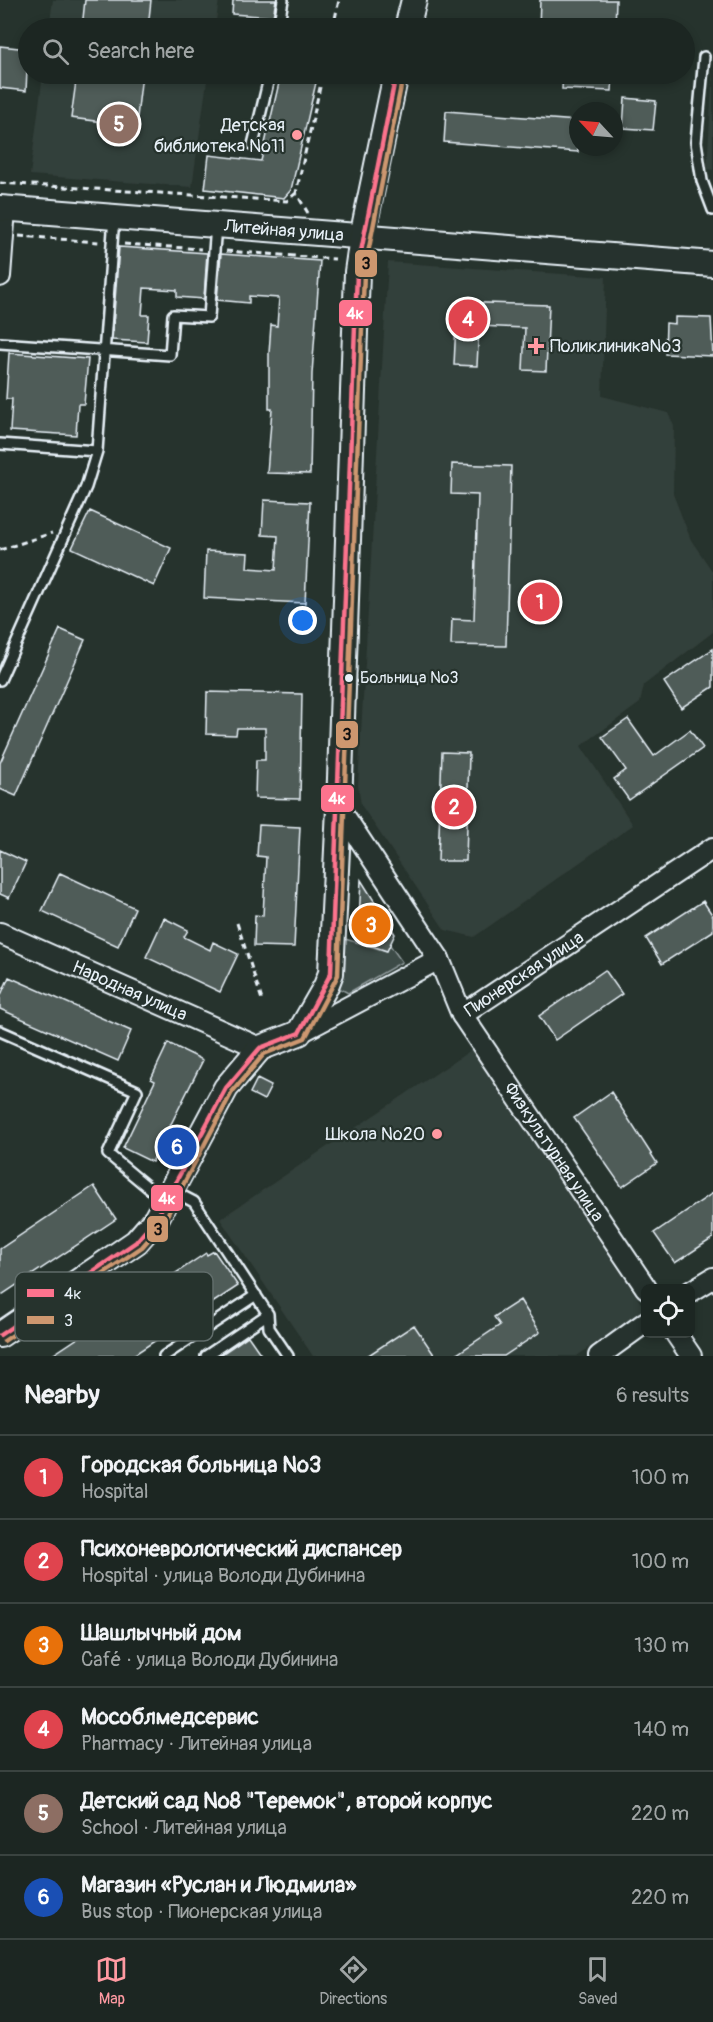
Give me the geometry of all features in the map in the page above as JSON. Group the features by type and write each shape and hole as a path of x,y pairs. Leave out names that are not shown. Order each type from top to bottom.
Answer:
{"street":[{"path":"410,18 414,0"},
{"path":"299,1033 326,986 330,973 339,808 357,272 362,237 394,84"},
{"path":"0,276 2,209"},
{"name":"Литейная улица","path":"2,209 713,264"},
{"name":"Пионерская улица","path":"339,808 439,959 462,1015 713,848"},
{"name":"Народная улица","path":"0,933 260,1048"},
{"path":"92,1272 136,1242 156,1219 226,1088 260,1048 299,1033 390,987 439,959"},
{"name":"Физкультурная улица","path":"462,1015 643,1284"},
{"path":"695,1289 713,1278"},
{"path":"0,1335 15,1325"},
{"path":"599,1356 641,1325"},
{"path":"679,1338 692,1356"}],"lane":[{"path":"280,18 283,0"},
{"path":"704,57 696,142 702,181 713,210"},
{"path":"253,145 268,84"},
{"path":"0,680 86,487 97,451 114,217"},
{"path":"0,343 170,355 174,315 209,317 216,225"},
{"path":"0,444 97,451"},
{"path":"0,1031 137,1090 108,1154 168,1196 194,1202 268,1314 269,1328 288,1356"},
{"path":"213,1324 256,1295"},
{"path":"206,1356 268,1314"},
{"path":"164,1356 187,1341"}],"path":[{"path":"335,18 339,0"},
{"path":"0,183 287,201 297,193 321,84"},
{"path":"3,235 335,259 297,193"},
{"path":"0,550 68,528"},
{"path":"237,923 262,1000"}],"shaded area":[{"path":"53,0 219,0 216,18 50,18"},
{"path":"713,68 713,170 707,169"},
{"path":"42,84 207,84 192,187 30,175"},
{"path":"388,262 606,277 602,396 668,413 674,426 673,494 691,540 713,572 713,632 644,685 640,703 581,746 633,825 474,937 445,930 361,805 358,785"},
{"path":"345,939 386,951 390,945 402,962 348,993 339,988"},
{"name":"Школа №20","path":"471,1050 641,1303 641,1312 577,1356 313,1356 220,1219"}],"building":[{"path":"85,0 151,0 149,18 83,18"},
{"path":"233,0 276,0 273,17 232,14"},
{"path":"540,0 616,0 615,18 539,18"},
{"path":"0,46 18,48 18,84 26,84 26,91 0,88"},
{"path":"76,84 141,84 136,126 71,118"},
{"path":"279,84 316,84 291,190 284,198 205,189 209,155 261,161"},
{"path":"562,84 612,84 612,91 562,89"},
{"path":"625,98 656,101 653,130 623,128"},
{"path":"446,111 569,120 569,151 444,142"},
{"path":"119,247 207,253 204,299 177,297 177,290 144,288 142,315 149,315 147,342 112,340"},
{"path":"221,254 320,261 312,374 310,474 267,473 272,409 269,409 269,353 271,325 277,326 279,298 249,296 249,303 217,300"},
{"name":"Поликлиника№3","path":"457,302 549,305 546,371 523,370 525,328 479,326 477,366 454,365"},
{"path":"675,317 711,318 713,356 665,354 666,323 675,324"},
{"path":"9,353 88,359 84,404 78,404 76,435 10,431 12,399 6,399"},
{"path":"452,464 511,466 506,646 451,645 452,619 474,620 478,495 451,494"},
{"path":"264,500 310,502 305,603 204,598 206,551 248,553 247,568 276,570 278,536 262,535"},
{"path":"90,511 171,548 154,586 72,548"},
{"path":"60,629 85,640 16,796 0,789 0,763"},
{"path":"713,649 713,687 681,708 664,682"},
{"path":"207,692 302,694 300,799 255,798 256,760 265,760 265,728 237,728 236,735 206,734"},
{"path":"628,719 654,756 690,730 703,748 629,800 614,779 626,770 602,737"},
{"path":"442,752 469,753 466,861 438,861"},
{"path":"259,825 300,827 294,947 254,946 255,915 263,916 266,857 257,856"},
{"path":"0,850 26,862 9,898 0,894"},
{"path":"60,873 135,908 118,946 42,911"},
{"path":"361,880 395,934 387,951 358,941"},
{"path":"703,901 713,916 713,931 662,964 646,938"},
{"path":"164,918 188,930 184,937 210,950 213,942 238,954 220,992 146,957"},
{"path":"605,970 622,994 555,1040 539,1016"},
{"path":"9,977 131,1031 118,1061 0,1009 0,997"},
{"path":"168,1043 203,1060 152,1162 123,1148 155,1081 151,1079"},
{"path":"257,1079 271,1086 264,1100 250,1093"},
{"path":"611,1092 657,1163 622,1187 574,1118"},
{"path":"94,1186 116,1219 36,1272 15,1272 15,1286 0,1296 0,1249"},
{"path":"713,1193 713,1238 675,1263 654,1233"},
{"path":"214,1251 238,1286 213,1303 213,1272 177,1272 206,1253 207,1255"},
{"path":"520,1300 540,1332 504,1356 454,1356 500,1325 494,1317"},
{"path":"414,1325 435,1356 367,1356"},
{"path":"248,1336 262,1356 219,1356 238,1343"},
{"path":"74,1341 155,1341 132,1356 51,1356"}],"transit line":[{"name":"4к","path":"299,1033 331,973 357,272 394,84"},
{"name":"3","path":"105,1272 142,1247 163,1223 232,1092 264,1054 305,1038 338,975 364,273 401,84"},
{"name":"4к","path":"92,1272 136,1242 156,1219 226,1088 260,1048 299,1033"},
{"name":"4к","path":"0,1335 15,1325"},
{"name":"3","path":"4,1341 15,1334"}],"place":[{"name":"Детский сад №8 \"Теремок\", второй корпус","path":"119,124"},
{"name":"Детская библиотека №11","path":"297,135"},
{"name":"Мособлмедсервис","path":"468,319"},
{"name":"Поликлиника№3","path":"536,346"},
{"name":"Городская больница №3","path":"540,602"},
{"name":"Больница №3","path":"349,678"},
{"name":"Психоневрологический диспансер","path":"454,807"},
{"name":"Шашлычный дом","path":"371,925"},
{"name":"Школа №20","path":"437,1134"},
{"name":"Магазин «Руслан и Людмила»","path":"177,1147"}]}
